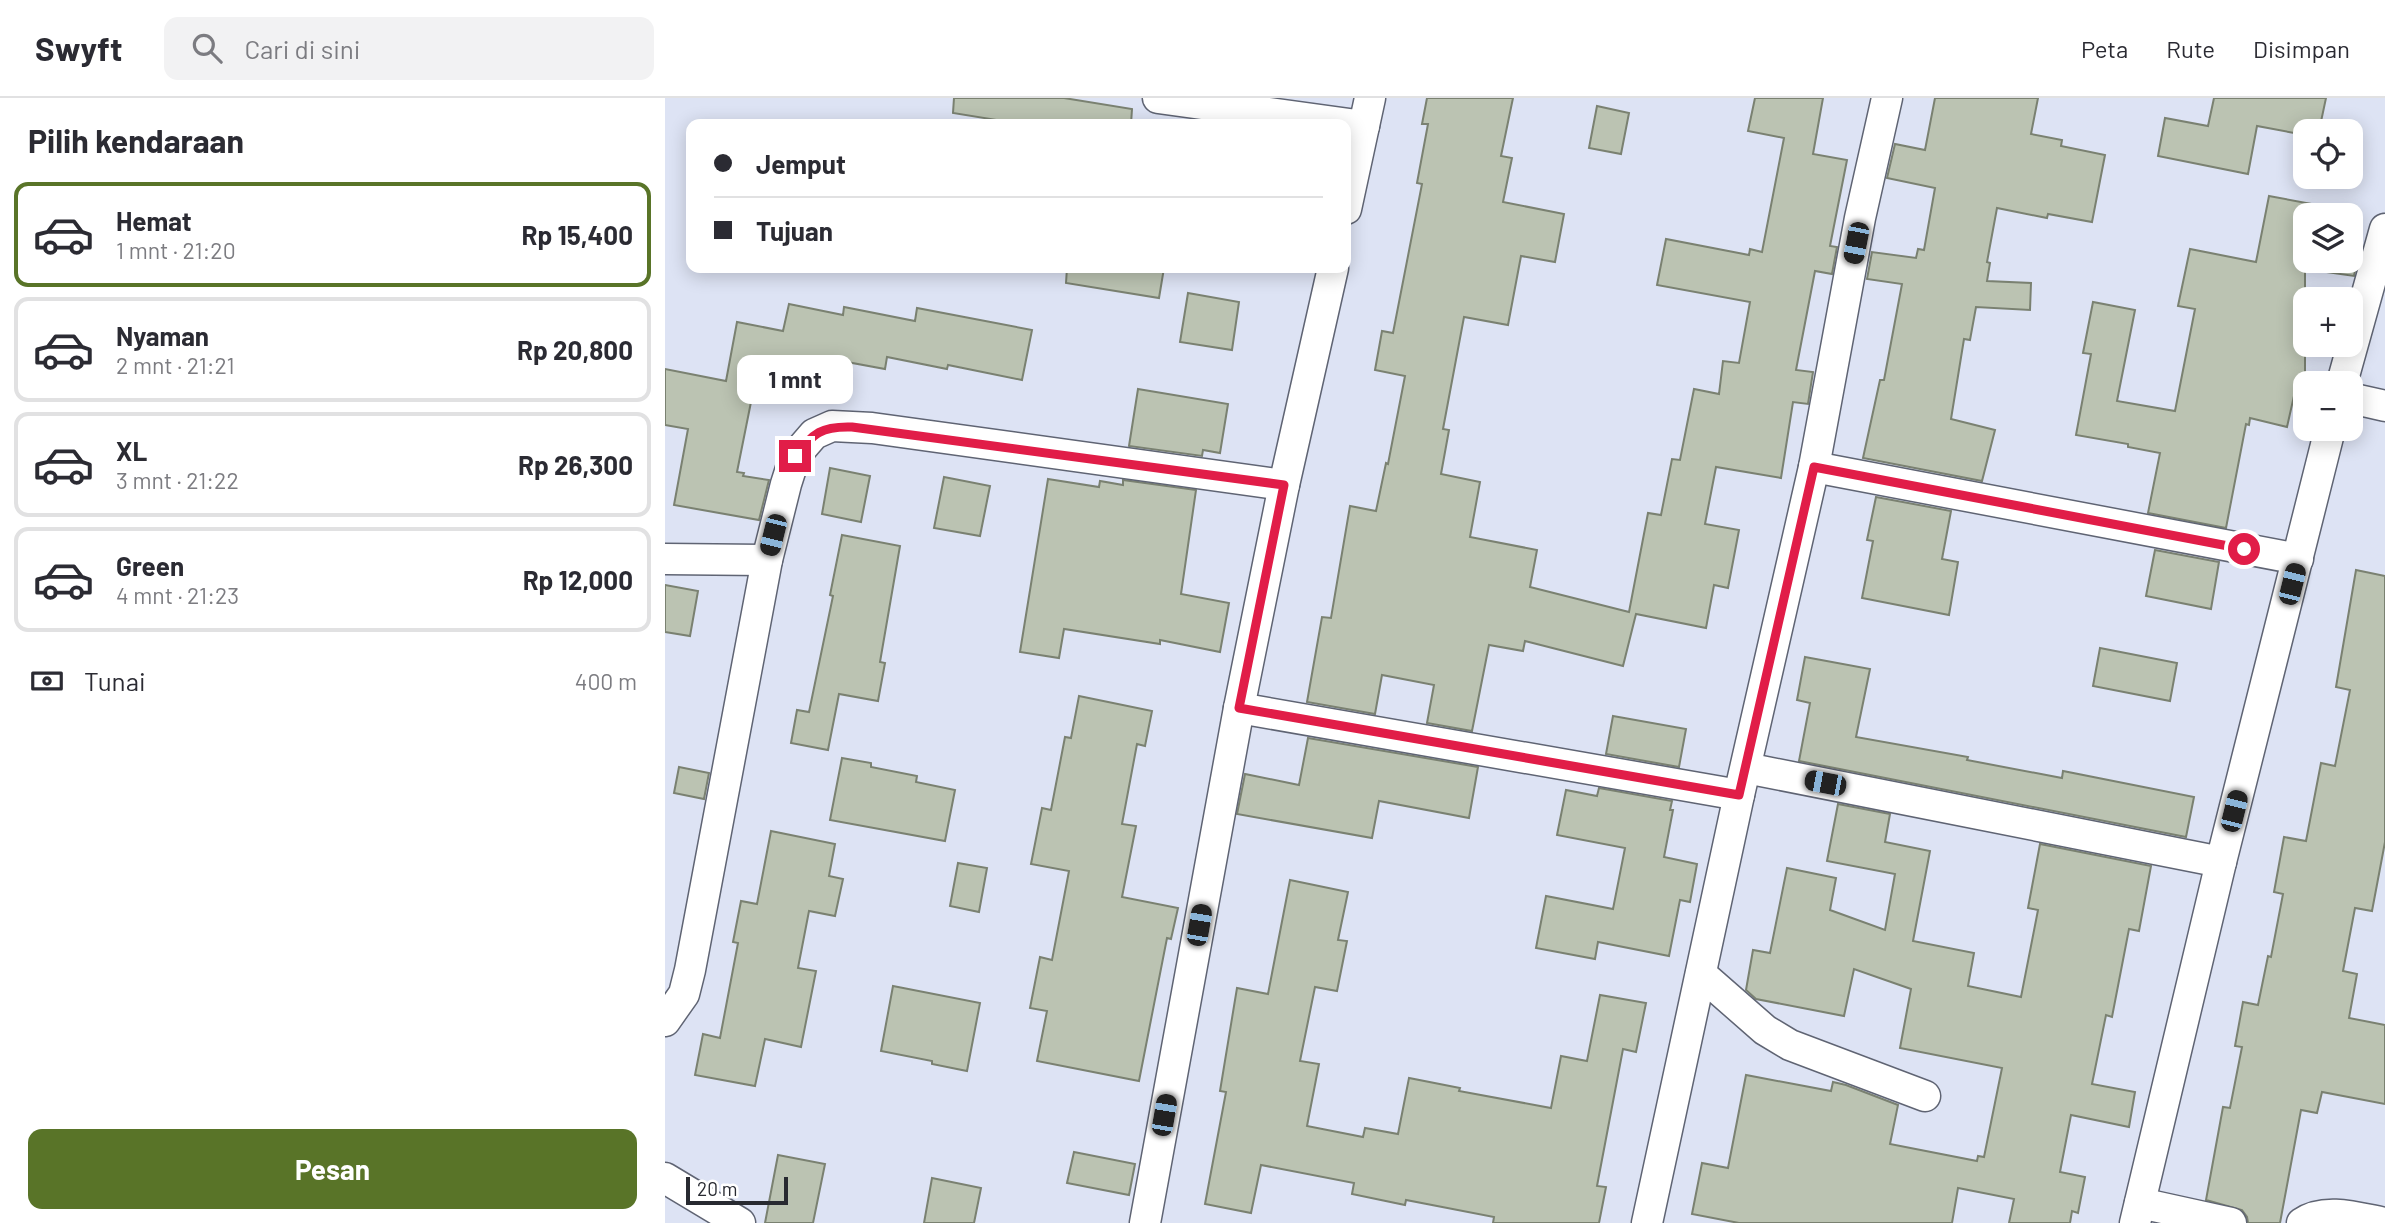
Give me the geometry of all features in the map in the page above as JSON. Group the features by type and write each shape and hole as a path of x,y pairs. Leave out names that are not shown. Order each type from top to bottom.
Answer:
{"street":[{"path":"1158,98 1367,112 1351,186"},
{"path":"1647,1223 1814,467 1860,218 1888,98"},
{"path":"2345,371 2385,229"},
{"path":"1145,1223 1239,708 1284,485 1332,273"},
{"path":"2363,401 2385,406"},
{"path":"665,1021 684,994 690,970 767,560 786,484 795,456 814,434 832,426 873,428 1284,485"},
{"path":"2231,1223 2138,1213 2221,862 2327,441"},
{"path":"1814,467 2298,559"},
{"path":"665,559 767,560"},
{"path":"1239,708 1743,781 2221,862"},
{"path":"1700,974 1765,1030 1790,1045 1926,1096"},
{"path":"665,1178 740,1223"},
{"path":"2302,1223 2310,1217 2332,1214 2385,1223"}],"building":[{"path":"954,98 1064,98 1132,109 1131,119 990,119 953,113"},
{"path":"1427,98 1513,98 1501,156 1512,158 1503,202 1564,214 1555,262 1521,256 1508,325 1464,317 1443,429 1449,430 1441,474 1480,482 1470,537 1537,550 1530,587 1629,612 1648,513 1661,515 1672,459 1680,460 1694,389 1719,394 1723,361 1739,363 1750,302 1657,285 1666,239 1749,255 1750,249 1762,252 1784,138 1748,131 1755,98 1823,98 1813,154 1847,160 1830,246 1837,247 1832,274 1815,271 1796,370 1813,372 1808,404 1793,402 1781,478 1716,467 1705,524 1739,530 1728,588 1714,585 1706,628 1636,614 1623,666 1525,641 1523,651 1489,645 1472,731 1427,723 1434,685 1382,675 1375,714 1307,702 1322,617 1331,618 1350,506 1376,511 1386,463 1388,464 1405,376 1375,370 1382,331 1393,333 1422,184 1417,183 1428,124 1422,124"},
{"path":"1935,98 2038,98 2031,134 2062,140 2061,146 2105,155 2092,222 2048,214 2047,218 1997,208 1987,262 1990,263 1987,281 2031,283 2030,310 1976,307 1970,340 1964,339 1951,419 1995,430 1982,481 1863,458 1880,380 1884,380 1902,284 1867,279 1872,252 1916,258 1918,249 1924,250 1935,188 1887,178 1895,144 1925,150"},
{"path":"2214,98 2326,98 2322,119 2293,119 2293,133 2257,126 2248,174 2158,156 2165,118 2208,126"},
{"path":"1597,106 1629,113 1621,154 1589,148"},
{"path":"2269,196 2307,203 2293,203 2293,273 2305,273 2305,287 2293,287 2293,357 2305,357 2305,371 2293,371 2293,400 2287,427 2250,418 2249,425 2246,424 2226,528 2148,513 2160,453 2076,435 2091,354 2083,353 2093,302 2135,310 2117,401 2175,411 2195,309 2178,306 2190,249 2256,262"},
{"path":"1067,273 1163,273 1159,298 1066,283"},
{"path":"2333,273 2355,273 2354,276"},
{"path":"1188,293 1239,302 1232,350 1180,342"},
{"path":"789,304 843,315 844,307 915,321 917,308 1032,330 1022,380 948,365 947,369 887,357 885,369 825,358 820,380 774,371 773,381 756,377 737,472 744,473 743,476 769,480 759,520 674,505 688,429 665,425 665,369 726,381 737,322 783,331"},
{"path":"1138,389 1228,404 1220,453 1203,450 1202,456 1129,446"},
{"path":"830,468 870,476 861,522 822,514"},
{"path":"944,477 990,486 980,536 934,528"},
{"path":"1048,479 1099,487 1100,481 1123,485 1123,480 1196,490 1181,594 1229,603 1220,652 1160,640 1160,644 1064,629 1059,658 1020,652"},
{"path":"1876,497 1951,511 1942,559 1958,562 1949,615 1862,598 1873,541 1867,540"},
{"path":"842,535 900,546 880,662 885,663 878,701 839,694 828,750 791,743 797,710 809,712 833,596 830,595"},
{"path":"2155,550 2219,562 2211,609 2146,596"},
{"path":"2356,570 2385,576 2385,842 2372,911 2355,908 2343,971 2357,974 2349,1018 2385,1025 2385,1104 2322,1092 2317,1113 2301,1110 2280,1223 2248,1223 2242,1210 2206,1200 2223,1107 2230,1108 2242,1047 2235,1046 2243,1002 2258,1005 2268,956 2271,957 2283,894 2274,892 2284,837 2306,841 2321,763 2335,766 2350,690 2336,687"},
{"path":"665,585 698,591 690,636 665,632"},
{"path":"2100,648 2177,663 2170,701 2093,686"},
{"path":"1805,657 1870,669 1856,737 1968,757 1967,760 2062,778 2063,771 2194,797 2186,837 1799,761 1810,703 1797,700"},
{"path":"1079,696 1152,711 1145,746 1137,744 1122,824 1136,826 1122,897 1178,908 1171,939 1167,938 1139,1081 1037,1061 1047,1011 1030,1008 1040,957 1052,960 1069,871 1031,864 1042,808 1051,810 1065,737 1071,738"},
{"path":"1613,716 1686,729 1679,767 1606,754"},
{"path":"1308,738 1478,767 1469,818 1379,801 1372,838 1237,814 1245,774 1299,785"},
{"path":"842,758 917,776 916,782 955,790 945,841 830,820"},
{"path":"679,767 709,773 704,799 674,793"},
{"path":"1599,788 1672,801 1670,810 1673,810 1664,857 1697,864 1690,902 1680,900 1669,956 1598,942 1595,959 1536,948 1546,896 1613,909 1625,848 1557,835 1566,790 1597,796"},
{"path":"1838,804 1890,814 1885,842 1930,851 1913,941 1974,953 1968,986 2021,997 2038,910 2028,908 2040,844 2151,866 2139,931 2129,929 2112,1017 2106,1015 2092,1084 2135,1092 2129,1127 2071,1115 2060,1172 2085,1177 2078,1213 2072,1211 2070,1223 2009,1223 2014,1199 1958,1188 1952,1223 1739,1223 1692,1214 1702,1163 1728,1168 1746,1075 1831,1091 1833,1082 1846,1085 1898,1105 1890,1144 1977,1161 1978,1156 1984,1157 2002,1068 1900,1048 1911,989 1854,969 1844,1016 1756,999 1746,990 1753,950 1770,953 1787,868 1836,878 1830,910 1885,930 1895,874 1827,861"},
{"path":"771,831 835,844 829,876 843,879 835,916 809,911 798,968 816,971 801,1047 765,1039 755,1086 695,1075 703,1034 720,1038 738,943 733,942 741,901 757,904"},
{"path":"958,863 987,868 979,912 950,906"},
{"path":"1290,880 1348,892 1338,940 1347,941 1337,991 1315,987 1300,1061 1319,1064 1307,1126 1363,1137 1365,1128 1398,1134 1409,1078 1460,1088 1459,1091 1551,1108 1561,1056 1587,1061 1600,995 1646,1003 1636,1052 1623,1049 1597,1186 1606,1187 1599,1223 1493,1223 1494,1217 1406,1200 1405,1205 1352,1194 1354,1183 1261,1165 1251,1213 1205,1204 1226,1092 1220,1091 1237,988 1268,994"},
{"path":"893,986 980,1003 967,1071 881,1051"},
{"path":"1074,1152 1135,1164 1129,1195 1067,1183"},
{"path":"778,1155 825,1164 813,1223 765,1223"},
{"path":"932,1178 981,1188 974,1223 924,1223"}],"route":[{"path":"795,456 814,434 832,426 873,428 1284,485 1239,708 1739,795 1814,467 2244,549"}]}
